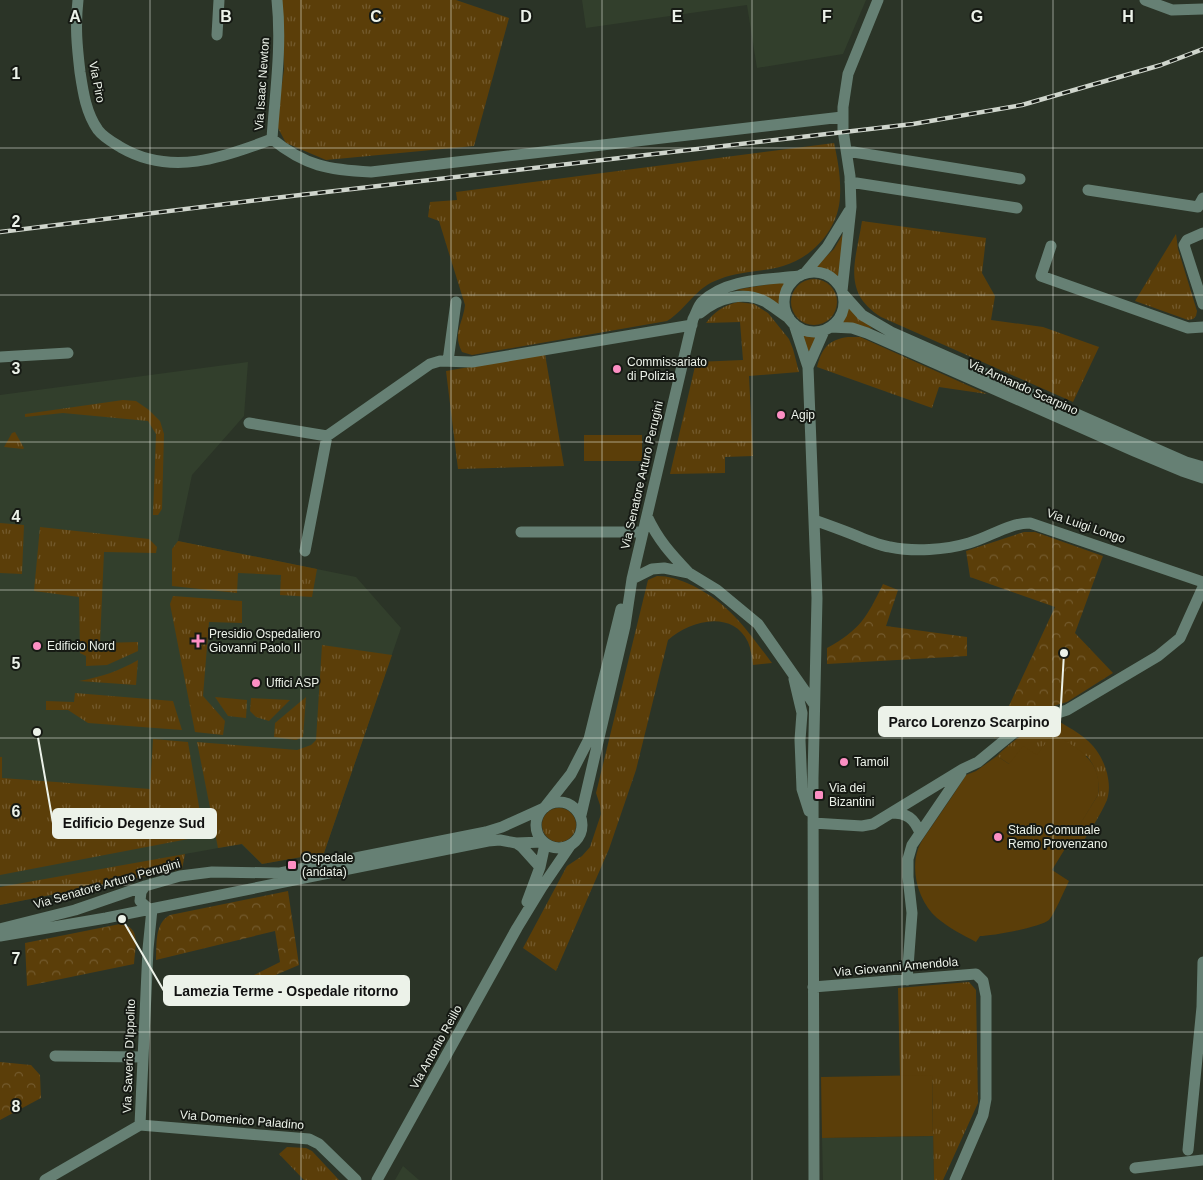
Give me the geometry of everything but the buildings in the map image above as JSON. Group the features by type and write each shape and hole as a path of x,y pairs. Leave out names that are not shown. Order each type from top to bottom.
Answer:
{"street":[{"name":"Via Piro","path":"78,0 75,35 84,96 91,118 99,131 113,143 133,154 157,162 185,163 209,160 272,139"},
{"path":"217,35 219,0"},
{"name":"Via Isaac Newton","path":"272,139 279,65 277,0"},
{"path":"305,551 327,436 430,364 440,361 472,362 693,322 707,308 724,299 738,296 751,297 766,302 805,331 811,332 827,329 838,321 844,304 843,293 851,207 847,151 842,116 848,74 878,0"},
{"path":"1147,0 1172,10 1203,9"},
{"path":"272,139 289,153 308,162 328,168 371,172 842,116"},
{"path":"847,151 1020,179"},
{"path":"850,182 1017,208"},
{"path":"1088,190 1198,207 1203,198"},
{"path":"814,1180 813,820 817,598 808,367 785,310 784,300 791,282 802,275 827,247 851,207"},
{"path":"1203,233 1187,240 1184,245 1203,304"},
{"path":"1051,246 1042,276 1188,328 1203,327"},
{"path":"802,275 823,273 838,283 843,293"},
{"name":"Via Senatore Arturo Perugini","path":"581,815 625,626 632,579 693,322 701,303 721,288 736,284 802,275"},
{"name":"Via Armando Scarpino","path":"843,293 862,315 891,332 1138,441 1203,467"},
{"path":"448,361 456,302"},
{"name":"Via Armando Scarpino","path":"827,329 852,328 867,333 1134,451 1203,478"},
{"path":"808,367 827,329"},
{"path":"0,357 68,353"},
{"path":"249,423 327,436"},
{"path":"647,516 663,545 689,573 718,590 758,624 792,672 814,709"},
{"name":"Via Luigi Longo","path":"814,520 887,547 901,549 937,549 958,546 1012,526 1030,523 1203,582"},
{"path":"521,532 643,532"},
{"path":"632,579 652,569 664,568 689,573"},
{"name":"Via Senatore Arturo Perugini","path":"0,929 75,910 187,874 224,872 272,874 294,871 486,832 510,824 545,807 571,774 589,739 621,609 632,579"},
{"path":"813,820 862,826 873,824 963,769 978,762 1017,730 1039,719 1067,710 1158,656 1180,638 1203,587"},
{"path":"792,672 803,682 808,682 816,676"},
{"path":"792,672 802,713 800,740 802,789 813,820"},
{"path":"802,713 814,709"},
{"path":"907,980 912,913 908,859 912,845 963,769"},
{"path":"551,803 572,805 581,815 583,829 576,842 570,846 558,849 544,843 539,837 536,825 540,813 551,803"},
{"path":"891,813 902,813 909,816 915,822 920,833"},
{"name":"Via Senatore Arturo Perugini","path":"0,936 150,909 488,841 544,843"},
{"path":"516,843 540,867"},
{"name":"Via Antonio Reillo","path":"517,928 540,867 544,843"},
{"name":"Via Antonio Reillo","path":"377,1180 517,928 570,846"},
{"path":"222,894 230,889 234,882 224,872"},
{"path":"145,886 141,892 140,901 150,909"},
{"name":"Via Saverio D'Ippolito","path":"45,1180 140,1125 150,909"},
{"path":"1188,1150 1203,1007 1203,962"},
{"name":"Via Giovanni Amendola","path":"813,987 976,974 983,981 986,996 986,1099 983,1115 955,1180"},
{"path":"54,1056 143,1057"},
{"name":"Via Domenico Paladino","path":"140,1125 309,1139 319,1144 356,1180"},
{"path":"1135,1168 1203,1160"}],"shaded area":[{"path":"582,0 866,0 843,54 757,68 747,5 586,28"},
{"name":"Presidio Ospedaliero Giovanni Paolo II","path":"248,362 244,416 192,475 178,541 356,577 401,628 324,853 262,864 241,844 185,854 182,869 0,905 0,395"},
{"path":"933,1136 934,1180 823,1180 822,1138"},
{"path":"403,1166 419,1180 395,1180"}],"green space":[{"path":"282,0 456,0 509,18 474,146 326,160 286,143 278,128 278,111 284,70"},
{"path":"834,143 839,170 839,208 830,230 823,240 805,256 783,266 728,276 711,283 704,287 667,321 472,355 462,352 458,334 465,305 439,221 428,217 430,202 457,200 456,192"},
{"path":"862,221 986,238 982,273 995,296 991,320 1043,327 1099,347 1073,402 881,317 868,307 860,297 854,274"},
{"path":"844,232 838,278 827,271 816,269 815,267 834,249"},
{"path":"1176,234 1178,249 1197,311 1193,319 1188,320 1135,301"},
{"path":"810,279 818,279 827,283 833,289 837,302 833,315 827,321 818,325 810,325 801,321 795,315 791,306 791,298 795,289 801,283"},
{"path":"788,281 782,294 782,309 745,291 735,290"},
{"path":"738,302 754,304 768,313 789,339 799,372 749,376 753,456 725,457 725,473 670,474 696,362 743,360 740,322 706,323 720,310"},
{"path":"848,306 873,329 855,324 840,323"},
{"path":"800,333 817,336 809,352"},
{"path":"860,337 987,394 939,387 932,408 817,367 821,355 827,346 835,340"},
{"path":"545,354 564,466 458,469 446,371"},
{"path":"123,400 136,401 149,410 160,421 164,434 162,509 158,515 153,515 156,434 148,421 63,413 25,417 25,414"},
{"path":"15,432 23,449 4,447 12,433"},
{"path":"584,435 642,435 642,461 584,461"},
{"path":"0,523 24,525 22,574 0,573"},
{"path":"40,527 149,539 157,547 156,553 104,552 100,643 138,642 138,651 107,665 86,666 86,656 80,653 79,597 34,591"},
{"path":"1024,532 1035,532 1103,556 1075,633 1113,673 1067,702 1033,712 994,738 1055,607 970,577 966,551"},
{"path":"178,541 317,569 312,597 280,595 281,575 238,573 237,593 172,586 172,549"},
{"path":"657,576 669,577 683,582 714,598 735,617 772,663 753,665 748,642 741,632 732,625 721,622 698,624 677,633 668,640 636,770 609,849 556,971 523,948 567,866 582,856 590,847 601,814 596,793 648,580"},
{"path":"883,584 898,590 886,626 967,637 967,656 827,664 827,648 855,629 867,614"},
{"path":"173,596 242,601 242,623 209,622 203,696 225,721 223,735 195,732 170,604"},
{"path":"322,645 392,655 324,853 262,864 242,844 218,848 197,742 297,750 311,745 316,740"},
{"path":"138,660 136,685 79,681 110,673"},
{"path":"75,693 173,701 182,730 88,723 68,710 46,710 46,701 74,702"},
{"path":"215,697 247,700 246,718 228,716"},
{"path":"306,697 303,737 296,740 274,737 275,723"},
{"path":"251,698 290,700 269,721 256,717 250,711"},
{"path":"1058,721 1089,741 1104,763 1108,776 1109,789 1107,800 1080,847 1069,841 1098,795 1098,779 1095,769 1087,756 1037,755 1009,764 997,756 1010,744 1033,729"},
{"name":"Stadio Comunale Remo Provenzano","path":"1053,733 1080,750 1087,757 1093,764 1099,783 1098,795 1052,870 1069,881 1049,920 1027,928 980,936 976,942 942,922 925,904 916,877 915,867 918,849 966,775 976,771 997,756 1009,764 1023,746 1037,755"},
{"path":"153,739 188,742 204,836 0,875 0,757 2,757 2,778 150,789"},
{"path":"559,808 566,809 571,813 575,818 575,832 571,837 566,841 559,842 552,841 547,837 543,832 542,825 543,818 547,813 552,809"},
{"path":"185,854 182,869 0,905 0,887"},
{"path":"288,891 299,965 224,997 224,990 280,962 275,931 156,960 159,929 161,924 170,915"},
{"path":"120,924 132,929 134,933 136,945 134,964 27,986 25,943"},
{"path":"969,982 976,990 978,1103 943,1180 934,1180 932,1076 900,1076 898,988"},
{"path":"0,1062 31,1065 40,1075 41,1098 0,1120"},
{"path":"932,1075 933,1136 822,1138 821,1077"},
{"path":"287,1147 306,1148 312,1151 339,1180 304,1180 279,1154"}],"railway":[{"path":"0,232 283,197 913,124 1022,105 1161,65 1203,49"}],"place":[{"name":"Commissariato di Polizia","path":"617,369"},
{"name":"Agip","path":"781,415"},
{"name":"Presidio Ospedaliero Giovanni Paolo II","path":"198,641"},
{"name":"Edificio Nord","path":"37,646"},
{"name":"Parco Lorenzo Scarpino","path":"1064,653"},
{"name":"Uffici ASP","path":"256,683"},
{"name":"Edificio Degenze Sud","path":"37,732"},
{"name":"Tamoil","path":"844,762"},
{"name":"Via dei Bizantini","path":"819,795"},
{"name":"Stadio Comunale Remo Provenzano","path":"998,837"},
{"name":"Ospedale (andata)","path":"292,865"},
{"name":"Lamezia Terme - Ospedale ritorno","path":"122,919"}]}
